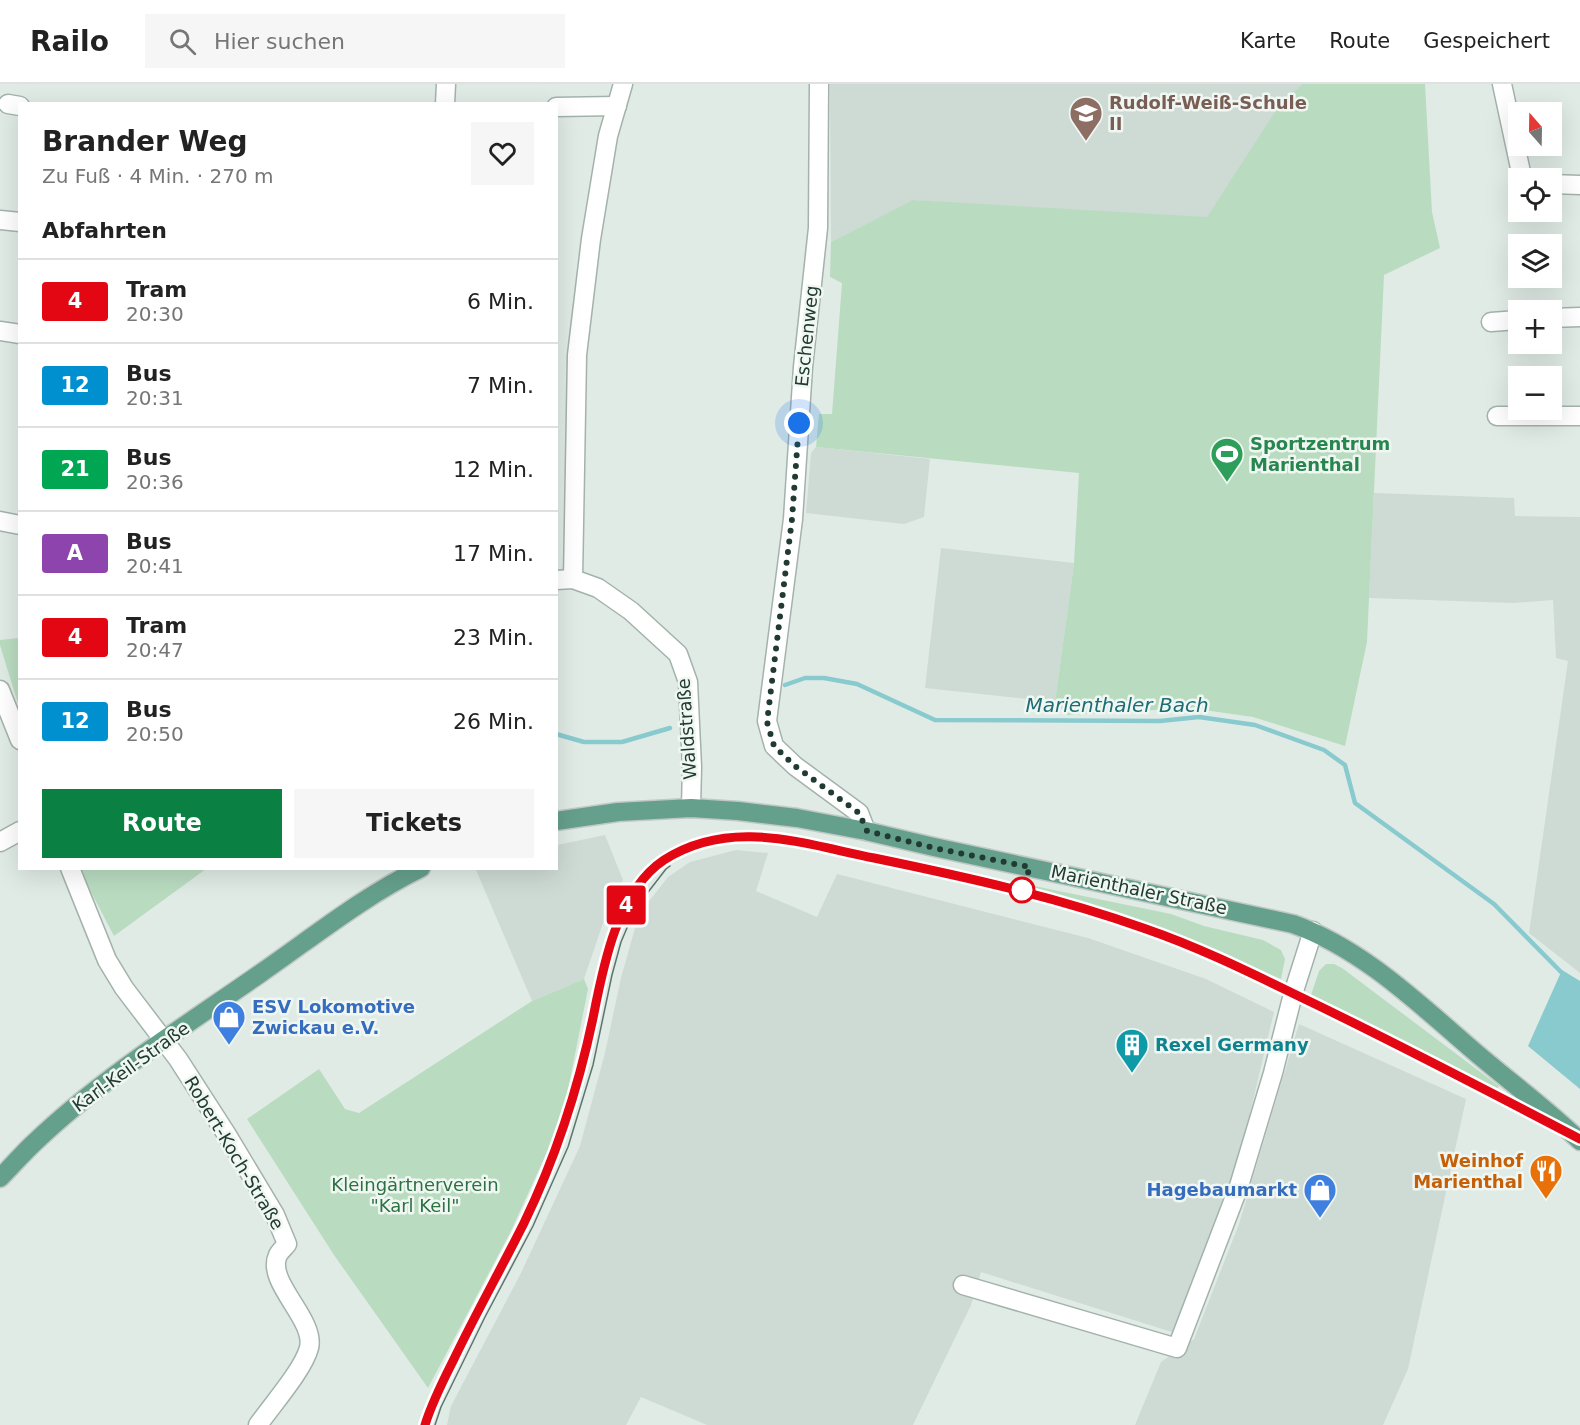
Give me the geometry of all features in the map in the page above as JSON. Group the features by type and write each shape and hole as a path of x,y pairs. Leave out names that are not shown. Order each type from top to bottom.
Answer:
{"main road":[{"name":"Marienthaler Straße","path":"691,808 750,812 867,831 934,848 1272,918 1313,932 1330,940 1391,981 1423,1006 1580,1141"},
{"path":"558,821 618,812 691,808"},
{"name":"Karl-Keil-Straße","path":"0,1178 34,1142 81,1101 165,1040 377,894 418,870"},
{"name":"Marienthaler Straße","path":"1423,1006 1494,1051 1580,1124"}],"street":[{"path":"446,84 446,102"},
{"path":"565,579 577,355 591,239 608,136 623,84"},
{"name":"Eschenweg","path":"819,84 818,228 803,367 792,519 767,722 774,746 795,766 859,813 867,831"},
{"path":"1502,84 1520,168"},
{"path":"558,107 617,106"},
{"path":"1562,184 1580,185"},
{"path":"0,220 18,222"},
{"path":"1562,318 1580,317"},
{"path":"1491,322 1508,321"},
{"path":"0,331 18,334"},
{"path":"1497,416 1580,416"},
{"path":"0,521 18,525"},
{"name":"Waldstraße","path":"565,579 598,588 631,611 678,654 688,682 692,767 691,808"},
{"path":"0,690 18,735"},
{"path":"0,842 18,832"},
{"path":"71,870 107,960 124,988 165,1040"},
{"path":"963,1285 1177,1348 1239,1186 1273,1073 1293,994 1313,932"},
{"name":"Robert-Koch-Straße","path":"165,1040 227,1135 275,1215 287,1244 277,1257 276,1272 308,1331 309,1346 303,1361 258,1425"}],"shaded area":[{"name":"Rudolf-Weiß-Schule II","path":"830,84 1347,84 1335,237 914,200 831,242"},
{"path":"816,447 930,459 924,517 904,524 806,513 811,453"},
{"path":"1374,493 1514,498 1515,516 1580,517 1580,973 1529,933 1568,661 1556,658 1553,600 1513,603 1369,598"},
{"path":"941,548 1074,563 1055,702 925,688"},
{"path":"605,835 623,880 603,923 584,979 532,1001 476,870 558,870 558,845"},
{"path":"736,850 768,853 756,891 817,917 837,874 1088,938 1206,979 1274,1012 1241,1151 1175,1333 981,1272 971,1305 913,1425 707,1425 641,1397 626,1425 447,1425 451,1406 521,1273 580,1146 639,914 668,877 690,862"},
{"name":"Hagebaumarkt","path":"1299,1024 1466,1099 1408,1369 1383,1425 1135,1425 1161,1362 1194,1339 1239,1224"}],"green space":[{"name":"Sportzentrum Marienthal","path":"1303,84 1425,84 1432,212 1440,248 1384,275 1367,642 1345,746 1253,717 1190,708 1067,715 1055,702 1074,563 1079,473 816,447 819,414 832,414 842,283 830,277 831,242 913,200 1207,217 1280,104"},
{"path":"18,638 18,704 0,645 0,640"},
{"path":"80,870 205,870 114,936"},
{"path":"980,875 1171,914 1204,926 1263,940 1281,950 1285,959 1281,979 1157,928 1085,904"},
{"path":"1326,964 1334,964 1342,968 1499,1086 1496,1090 1311,995 1319,971"},
{"name":"Kleingärtnerverein \"Karl Keil\"","path":"584,979 588,989 566,1100 554,1137 510,1233 428,1388 334,1255 247,1119 319,1069 345,1109 359,1113 532,1001"}],"water":[{"path":"1562,970 1580,981 1580,1089 1528,1046"}],"waterway":[{"name":"Marienthaler Bach","path":"785,685 805,678 824,678 857,684 935,720 1160,721 1199,717 1255,725 1324,750 1345,765 1355,803 1494,904 1563,974"},
{"name":"Marienthaler Bach","path":"558,735 584,742 622,742 670,728"}],"tram line":[{"name":"4","path":"425,1425 432,1404 524,1221 559,1143 584,1062 602,973 626,904 661,862 698,844 722,837 748,836 794,841 969,877 1074,904 1148,929 1220,958 1450,1071 1580,1139"},
{"path":"425,1425 442,1383 524,1223 547,1171 574,1092 609,949 625,908 635,889 648,873 664,860 689,847 715,840 741,837 767,838 820,846 1011,889 1079,907 1146,929 1191,946 1257,976 1580,1139"},
{"path":"435,1425 441,1407 485,1317 533,1226 568,1147 593,1065 621,942 635,909 670,866"}],"place":[{"name":"Rudolf-Weiß-Schule II","path":"1086,142"},
{"name":"Sportzentrum Marienthal","path":"1227,483"},
{"name":"ESV Lokomotive Zwickau e.V.","path":"229,1046"},
{"name":"Rexel Germany","path":"1132,1074"},
{"name":"Weinhof Marienthal","path":"1546,1200"},
{"name":"Hagebaumarkt","path":"1320,1219"}],"route":[{"path":"799,423 792,519 767,722 774,746 795,766 859,813 867,831 934,848 1030,867 1022,890"}]}
